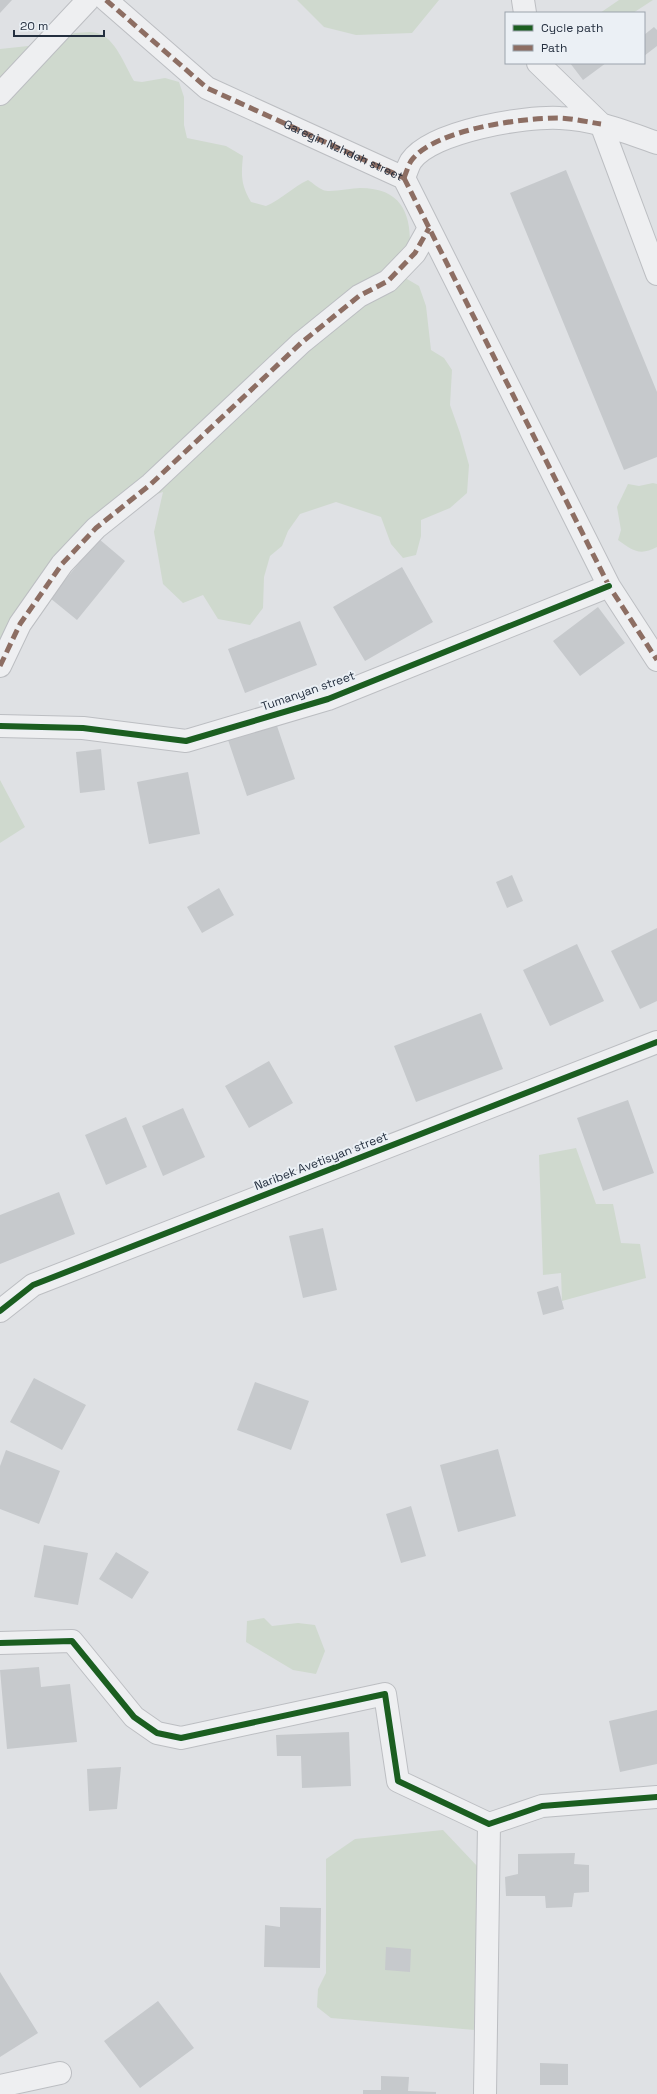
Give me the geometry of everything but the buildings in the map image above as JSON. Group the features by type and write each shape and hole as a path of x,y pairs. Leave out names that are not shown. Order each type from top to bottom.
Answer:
{"street":[{"path":"0,94 88,0"},
{"name":"Garegin Nzhdeh street","path":"106,0 207,88 404,178 412,161 432,144 470,130 503,122 560,118 601,124"},
{"path":"523,0 525,12"},
{"path":"539,64 601,124 657,143"},
{"path":"601,124 657,274"},
{"path":"404,178 609,586 657,660"},
{"path":"0,666 20,624 62,564 96,528 151,484 301,343 359,296 388,281 415,253 430,228"},
{"name":"Tumanyan street","path":"0,726 83,728 186,741 328,699 609,586"},
{"name":"Naribek Avetisyan street","path":"0,1311 33,1285 657,1042"},
{"path":"0,1643 72,1641 134,1717 157,1733 181,1738 385,1694 398,1781 489,1824 542,1806 657,1796"},
{"path":"486,2094 489,1824"},
{"path":"0,2086 60,2073"}],"shaded area":[{"path":"297,0 439,0 412,33 356,35 324,27"},
{"path":"619,0 653,0 635,12 601,12"},
{"path":"94,32 109,40 119,53 134,81 142,82 165,78 179,82 184,97 184,125 187,138 226,146 243,156 242,180 251,202 266,206 308,180 326,191 360,188 379,190 393,196 402,206 407,218 410,232 407,279 419,286 426,306 431,350 444,358 452,370 450,405 469,465 467,493 450,508 421,520 421,536 416,555 403,558 391,544 381,517 336,502 300,514 288,531 282,546 270,556 264,577 263,608 250,625 218,619 203,595 183,603 163,584 154,532 163,492 97,514 0,639 0,49 47,44 75,33"},
{"path":"653,483 657,484 657,547 641,552 628,547 618,540 621,530 617,507 628,484 639,486"},
{"path":"0,780 25,827 0,843"},
{"path":"576,1148 596,1204 613,1204 621,1243 640,1244 646,1278 562,1301 561,1273 543,1275 539,1155"},
{"path":"264,1618 272,1626 298,1623 315,1625 325,1651 316,1674 293,1670 246,1642 247,1621"},
{"path":"443,1830 478,1867 475,2030 331,2018 317,2007 318,1989 326,1973 326,1859 355,1839"}],"marked path":[{"path":"106,0 207,88 404,178"},
{"path":"404,178 411,161 422,150 458,133 523,120 558,118 601,124"},
{"path":"404,178 609,586 657,660"},
{"path":"0,666 20,624 62,564 96,528 151,484 301,343 359,296 388,281 415,253 429,228"}],"cycle path":[{"path":"0,726 83,728 186,741 328,699 609,586"},
{"path":"0,1311 33,1285 657,1042"},
{"path":"0,1643 72,1641 134,1717 157,1733 181,1738 385,1694 398,1781 489,1824 542,1806 657,1797"}]}
